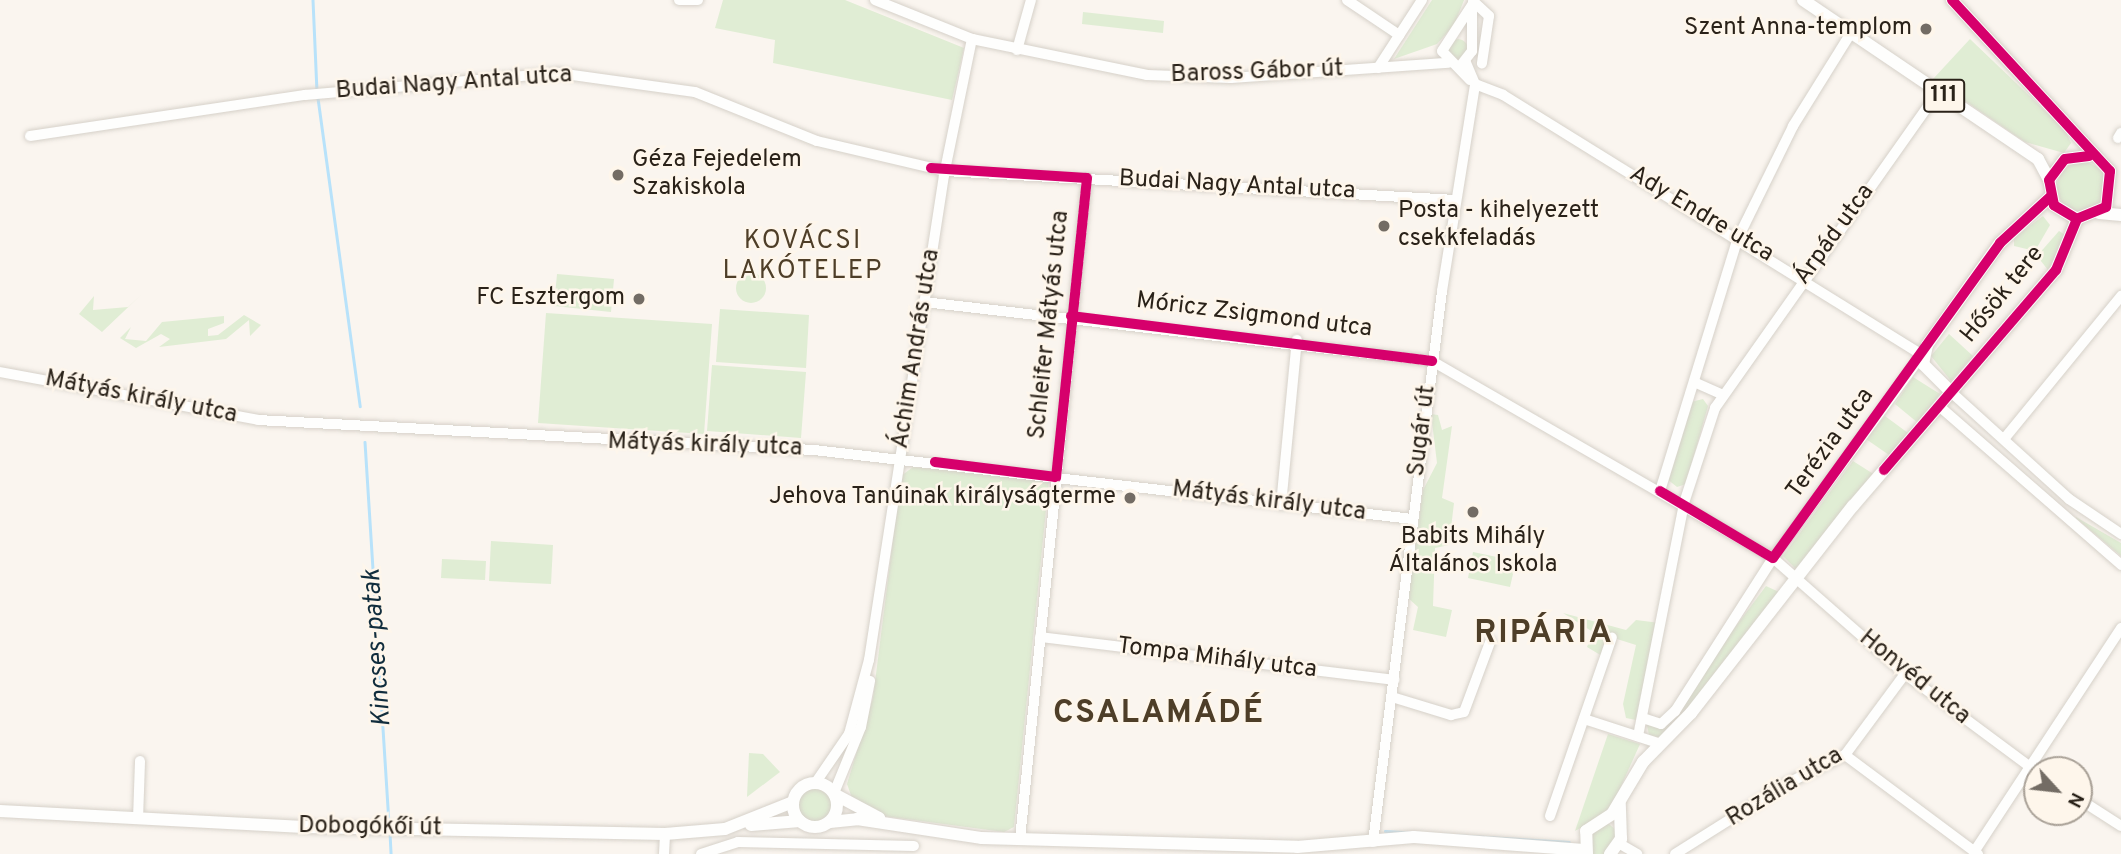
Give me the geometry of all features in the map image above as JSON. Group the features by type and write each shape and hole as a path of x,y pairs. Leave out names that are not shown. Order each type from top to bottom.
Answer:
{"main road":[{"name":"111","path":"1803,0 2038,159 2049,180"},
{"path":"1952,0 2080,139 2089,156 2116,173 2115,191 2121,215 2099,213 2077,219 2060,212 2050,197 2049,180 2080,139"},
{"path":"2038,159 2089,156"},
{"path":"2099,213 2115,191"},
{"name":"Hősök tere","path":"1922,355 2000,243 2050,197"},
{"name":"Hősök tere","path":"1951,392 2056,270 2077,219"},
{"path":"896,825 816,782 802,786 793,802 800,821 815,827 830,822 896,825 1020,839 1304,850 1414,837 1584,850 1661,744 1951,392 1928,371 1922,355"},
{"path":"830,822 835,794"},
{"path":"1610,854 1620,844 1621,800"},
{"name":"Dobogókői út","path":"740,825 793,802"},
{"name":"Dobogókői út","path":"0,811 390,828 665,834 800,821"},
{"path":"1604,820 1620,831"}],"street":[{"path":"679,0 698,0"},
{"name":"Baross Gábor út","path":"874,0 972,38 1017,50 1197,79 1378,68 1413,63"},
{"path":"1017,50 1031,0"},
{"path":"1347,0 1399,35"},
{"name":"Baross Gábor út","path":"1378,68 1422,0"},
{"path":"1413,63 1442,51 1473,2"},
{"path":"1457,64 1470,43 1473,2"},
{"path":"1473,2 1489,16 1482,63"},
{"path":"1660,491 1738,238 1793,126 1851,33"},
{"name":"Áchim András utca","path":"835,794 867,705 869,660 899,458 945,171 972,38"},
{"path":"1449,38 1470,43"},
{"path":"1442,51 1475,84"},
{"path":"1413,63 1457,64"},
{"name":"Budai Nagy Antal utca","path":"30,136 305,95 558,73 628,80 695,92 817,141 945,171 1455,200"},
{"name":"Ady Endre utca","path":"1475,84 1503,95 1803,278 1922,355"},
{"name":"Sugár út","path":"1373,842 1432,361 1475,84"},
{"name":"Árpád utca","path":"1638,736 1684,503 1701,438 1723,395 1803,278 1938,92"},
{"name":"Schleifer Mátyás utca","path":"1020,839 1070,316 1087,178"},
{"path":"2004,439 2121,296"},
{"name":"Móricz Zsigmond utca","path":"924,302 1297,340 1432,361"},
{"path":"1281,505 1297,340"},
{"name":"Terézia utca","path":"1643,718 1667,722 1773,558 1922,355"},
{"name":"Honvéd utca","path":"1432,361 1684,503 1773,558 1794,580 1905,674 2023,762"},
{"name":"Mátyás király utca","path":"0,372 258,420 899,458 1412,519"},
{"path":"1694,382 1723,395"},
{"path":"1951,392 2069,499 2121,534"},
{"path":"1939,406 2121,565"},
{"path":"2041,756 2121,628"},
{"name":"Tompa Mihály utca","path":"1040,637 1394,680"},
{"path":"1550,816 1612,637"},
{"path":"1392,697 1451,715 1464,712 1490,642"},
{"name":"Áchim András utca","path":"816,782 849,734 869,660"},
{"name":"Rozália utca","path":"1675,854 1786,784 1845,755 1905,674"},
{"path":"1584,719 1661,744"},
{"path":"1845,755 1976,853 2023,784"},
{"path":"138,819 140,761"},
{"path":"2093,808 2121,826"},
{"path":"664,854 665,834"},
{"path":"1620,844 1637,854"},
{"path":"701,854 753,848 914,846"}],"green space":[{"path":"723,0 845,0 964,48 952,100 773,63 775,40 715,28"},
{"path":"1432,0 1464,0 1454,25 1437,44 1394,59"},
{"path":"1083,12 1164,21 1163,33 1082,24"},
{"path":"1458,39 1465,42 1468,49 1465,56 1458,59 1451,56 1448,49 1451,42"},
{"path":"1970,39 2065,130 2071,143 2064,153 2025,142 1933,79"},
{"path":"2082,162 2100,169 2107,187 2100,205 2082,212 2064,205 2057,187 2064,169"},
{"path":"2043,216 2050,225 2035,251 2014,246 2014,238"},
{"path":"2059,231 2067,236 2048,270 2037,256"},
{"path":"751,273 762,277 766,288 762,299 751,303 740,299 736,288 740,277"},
{"path":"557,274 614,279 611,312 554,306"},
{"path":"142,294 102,332 79,314 94,296 93,310 128,307"},
{"path":"720,309 809,315 806,368 716,362"},
{"path":"546,313 712,324 704,434 538,423"},
{"path":"244,315 261,325 250,336 249,320 226,339 159,347 170,339 161,334 136,348 120,338 131,327 125,339 146,341 162,322 224,316 224,323 208,329 208,336 218,335"},
{"path":"1949,334 1973,356 1951,381 1931,356"},
{"path":"712,365 806,372 801,438 707,431"},
{"path":"1913,377 1940,394 1918,423 1895,404"},
{"path":"1703,399 1708,406 1686,484 1677,487 1667,479 1691,402"},
{"path":"1431,414 1438,415 1442,430 1452,426 1442,498 1454,503 1449,545 1435,548 1433,606 1452,610 1446,637 1413,630 1418,607 1408,598 1423,490 1437,463"},
{"path":"1885,416 1908,433 1889,455 1866,439"},
{"path":"1853,461 1875,475 1796,569 1783,556"},
{"path":"913,467 1049,480 1014,827 1004,832 883,816 852,798 847,784 873,698 901,476"},
{"path":"2076,518 2121,543 2121,556"},
{"path":"491,541 553,545 551,584 489,581"},
{"path":"1473,552 1516,561 1510,587 1468,578"},
{"path":"442,559 486,561 485,580 441,578"},
{"path":"1766,586 1779,592 1683,716 1661,738 1649,735 1647,725 1661,726"},
{"path":"1563,613 1626,630 1636,620 1660,623 1636,720 1626,718 1623,704 1636,645 1617,639 1602,656 1587,647 1593,632"},
{"path":"1608,734 1640,744 1609,813 1575,831"},
{"path":"749,753 763,754 780,772 747,797"},
{"path":"815,786 828,791 833,804 828,817 815,822 802,817 797,804 802,791"},
{"path":"1608,823 1619,833 1606,854 1592,854 1585,838"}],"waterway":[{"name":"Kincses-patak","path":"313,0 317,91"},
{"name":"Kincses-patak","path":"318,98 360,406"},
{"name":"Kincses-patak","path":"365,442 389,823"},
{"path":"1385,831 1569,842"},
{"name":"Kincses-patak","path":"390,833 391,854"}],"cycle path":[{"path":"1952,0 2110,171 2106,207 2077,219 2054,205 2049,180 2065,159 2089,156"},
{"path":"931,168 1087,178 1056,477 935,462"},
{"path":"1660,491 1773,558 2000,243 2050,197"},
{"path":"1884,470 2056,270 2077,219"},
{"path":"1071,316 1432,361"}],"place":[{"name":"Szent Anna-templom","path":"1926,29"},
{"name":"Géza Fejedelem Szakiskola","path":"618,175"},
{"name":"Posta - kihelyezett csekkfeladás","path":"1384,226"},
{"name":"FC Esztergom","path":"639,299"},
{"name":"Jehova Tanúinak királyságterme","path":"1130,498"},
{"name":"Babits Mihály Általános Iskola","path":"1473,512"}],"district":[{"name":"KOVÁCSI LAKÓTELEP","path":"803,257"},
{"name":"RIPÁRIA","path":"1544,634"},
{"name":"CSALAMÁDÉ","path":"1159,714"}]}
